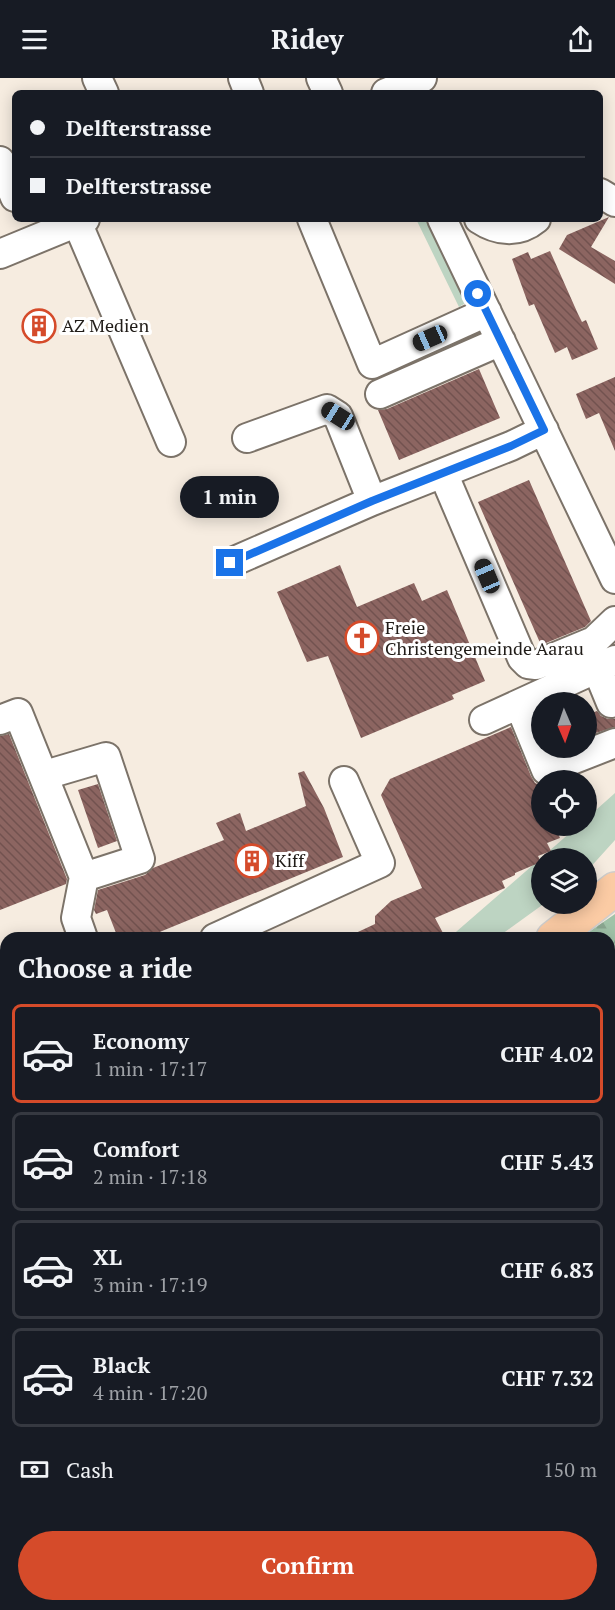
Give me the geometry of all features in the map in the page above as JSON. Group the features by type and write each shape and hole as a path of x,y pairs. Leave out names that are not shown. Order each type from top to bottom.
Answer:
{"main road":[{"path":"561,932 615,889"}],"street":[{"path":"393,90 422,78"},
{"path":"0,161 12,189"},
{"path":"0,254 29,230 75,222"},
{"path":"81,222 171,442"},
{"path":"313,222 372,364 487,312"},
{"path":"443,222 615,579"},
{"path":"484,222 495,228 506,230 518,229 532,222"},
{"path":"380,394 501,341"},
{"path":"247,438 327,409 338,416 372,501"},
{"path":"230,563 372,501 511,446 544,430"},
{"path":"442,472 522,658 528,664 536,665 594,641 615,621"},
{"path":"484,720 606,664 611,703"},
{"path":"519,704 546,770 615,742"},
{"path":"0,720 18,713 45,775 84,877 76,918 81,932"},
{"path":"45,775 106,757 140,859 84,877"},
{"path":"228,932 380,863 344,781"}],"green space":[{"path":"417,222 432,222 466,299 459,307"},
{"path":"615,793 615,840 597,860 597,848 553,848 566,836 597,836 597,809"},
{"path":"531,867 531,913 505,932 456,932"},
{"path":"615,914 615,932 589,932"}],"building":[{"path":"609,217 591,247 615,261 615,284 559,249 567,235 597,222 603,222 603,220"},
{"path":"550,251 578,314 582,322 586,320 598,349 572,360 567,347 555,353 534,304 529,306 512,259 528,252 531,259"},
{"path":"479,369 500,418 399,460 378,410 387,409"},
{"path":"615,377 615,451 599,413 586,419 576,394"},
{"path":"529,480 591,621 585,627 541,645 478,502"},
{"name":"Freie Christengemeinde Aarau","path":"340,565 357,607 414,583 422,601 447,590 485,681 452,695 454,699 361,738 328,656 307,662 277,592"},
{"path":"597,711 601,716 615,719 615,727 597,733"},
{"path":"511,727 531,776 531,836 559,836 560,838 547,843 550,848 531,848 531,866 502,881 505,888 435,918 442,932 358,932 375,924 375,916 391,901 422,888 381,795 390,779"},
{"path":"9,734 67,879 66,884 0,910 0,736"},
{"name":"Kiff","path":"304,771 324,808 343,857 160,932 116,932 107,910 96,914 94,910 98,890 145,875 153,868 224,840 216,823 240,813 246,831 306,806 298,773"},
{"path":"98,784 117,841 98,848 78,790"}],"place":[{"name":"AZ Medien","path":"39,326"},
{"name":"Freie Christengemeinde Aarau","path":"362,638"},
{"name":"Kiff","path":"252,861"}],"route":[{"path":"230,563 372,501 511,446 544,430 478,294"}]}
